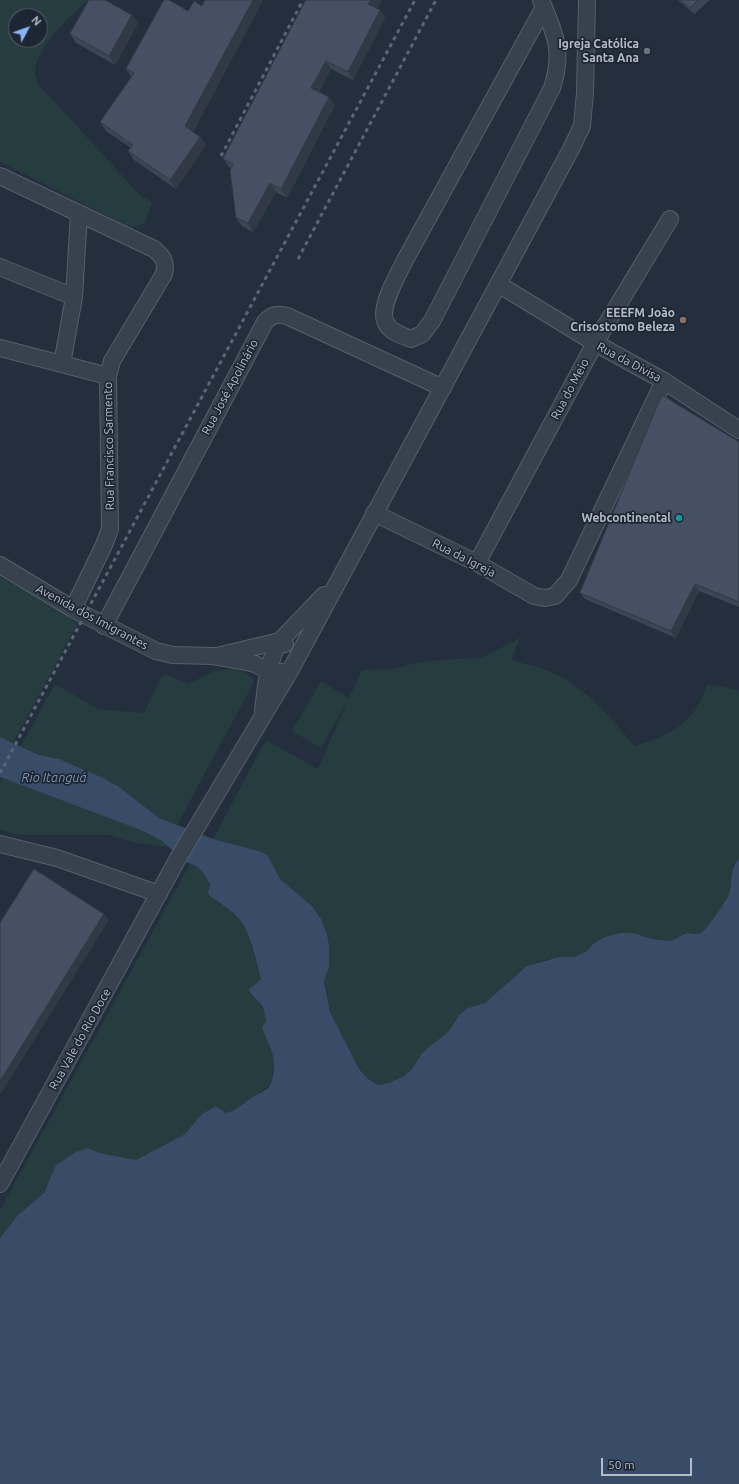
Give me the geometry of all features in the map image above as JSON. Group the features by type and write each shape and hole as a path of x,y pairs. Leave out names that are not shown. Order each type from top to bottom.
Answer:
{"street":[{"name":"Rua Vale do Rio Doce","path":"0,1184 177,860 262,719 293,664 572,149 582,126 585,93 587,0"},
{"path":"543,4 558,45 556,74 552,88 432,321 422,334 411,339 396,333 386,324 383,312 391,288 543,4"},
{"name":"Rua Francisco Sarmento","path":"0,176 154,249 163,257 166,265 164,274 112,361 108,376 110,529 104,545 73,609"},
{"path":"62,364 74,297 79,214"},
{"name":"Rua do Meio","path":"478,563 595,343 670,219"},
{"path":"0,267 74,297"},
{"name":"Rua da Divisa","path":"498,284 595,343 664,380 739,430"},
{"name":"Rua José Apolinário","path":"104,626 264,322 272,316 279,314 287,316 443,388"},
{"path":"0,348 108,376"},
{"name":"Rua da Igreja","path":"374,513 478,563 534,596 545,598 555,596 569,580 664,380"},
{"name":"Avenida dos Imigrantes","path":"0,565 73,609 156,651 180,655 213,656 255,664 268,671 278,673 293,664"},
{"path":"262,719 271,658 280,641 338,580"},
{"path":"280,641 290,648 293,664"},
{"name":"Avenida dos Imigrantes","path":"213,656 280,641"},
{"path":"0,844 57,858 159,894"}],"green space":[{"path":"0,0 88,0 64,23 48,42 48,8 8,8 8,48 44,48 36,63 35,72 38,84 140,195 152,202 145,223 131,228 0,162"},
{"path":"0,577 80,620 13,743 0,737"},
{"path":"520,638 511,660 539,668 567,680 588,696 608,715 635,746 660,737 676,728 696,709 708,684 739,690 739,859 733,864 729,895 722,908 703,932 678,937 671,941 653,939 633,933 593,944 587,951 575,957 559,957 537,962 518,974 485,1003 468,1008 460,1014 449,1031 422,1053 412,1069 404,1076 389,1083 378,1085 368,1079 359,1069 330,1012 324,981 329,967 327,934 321,919 312,906 280,879 268,856 262,852 213,839 266,740 318,769 348,700 321,748 292,731 321,681 349,698 362,670 394,669 419,662 483,657"},
{"path":"237,667 255,680 177,825 159,818 118,786 101,777 59,759 39,755 21,746 55,684 98,709 144,713 161,678 165,674 188,684 215,671"},
{"path":"3,778 143,831 162,841 168,847 136,843 108,835 16,835 0,829 0,783"},
{"path":"190,864 198,867 205,875 216,902 231,910 240,920 247,932 261,979 248,990 264,1011 266,1021 265,1036 269,1041 273,1053 273,1073 270,1085 235,1111 226,1113 216,1106 202,1114 185,1134 136,1160 100,1153 88,1148 56,1165 44,1193 18,1215 0,1238 0,1210"}],"water":[{"name":"Rio Itanguá","path":"0,737 39,755 59,759 101,777 118,786 159,818 213,839 262,852 268,856 280,879 312,906 321,919 327,934 329,946 329,967 324,981 330,1012 359,1069 368,1079 378,1085 389,1083 404,1076 412,1069 422,1053 449,1031 460,1014 468,1008 485,1003 527,966 559,957 575,957 587,951 593,944 605,937 620,933 633,933 653,939 671,941 687,933 696,934 702,932 728,897 732,871 739,859 739,1484 0,1484 0,1238 18,1215 44,1193 56,1165 76,1152 88,1148 100,1153 136,1160 185,1134 202,1114 216,1106 226,1113 230,1112 265,1090 269,1087 273,1075 274,1062 262,1027 266,1021 263,1007 248,990 261,979 250,940 244,925 240,920 229,909 208,894 210,885 205,875 198,867 186,862 162,841 143,831 0,777"}],"building":[{"path":"89,0 105,0 132,15 109,56 70,34"},
{"path":"164,0 169,0 188,11 194,1 202,6 205,0 253,0 185,126 200,137 170,180 128,151 133,145 100,122 134,73 126,69"},
{"path":"306,0 371,0 368,4 380,10 348,72 326,61 311,88 329,97 281,189 270,183 248,223 236,218 230,171 233,164 223,159"},
{"path":"681,0 698,0 690,8"},
{"name":"Webcontinental","path":"662,395 739,442 739,602 695,584 671,631 580,593"},
{"path":"34,869 104,914 0,1081 0,923"}],"railway":[{"path":"221,156 303,0"},
{"path":"0,773 415,0"},
{"path":"298,259 436,0"}],"place":[{"name":"Igreja Católica Santa Ana","path":"647,51"},
{"name":"EEEFM João Crisostomo Beleza","path":"683,320"},
{"name":"Webcontinental","path":"679,518"}]}
